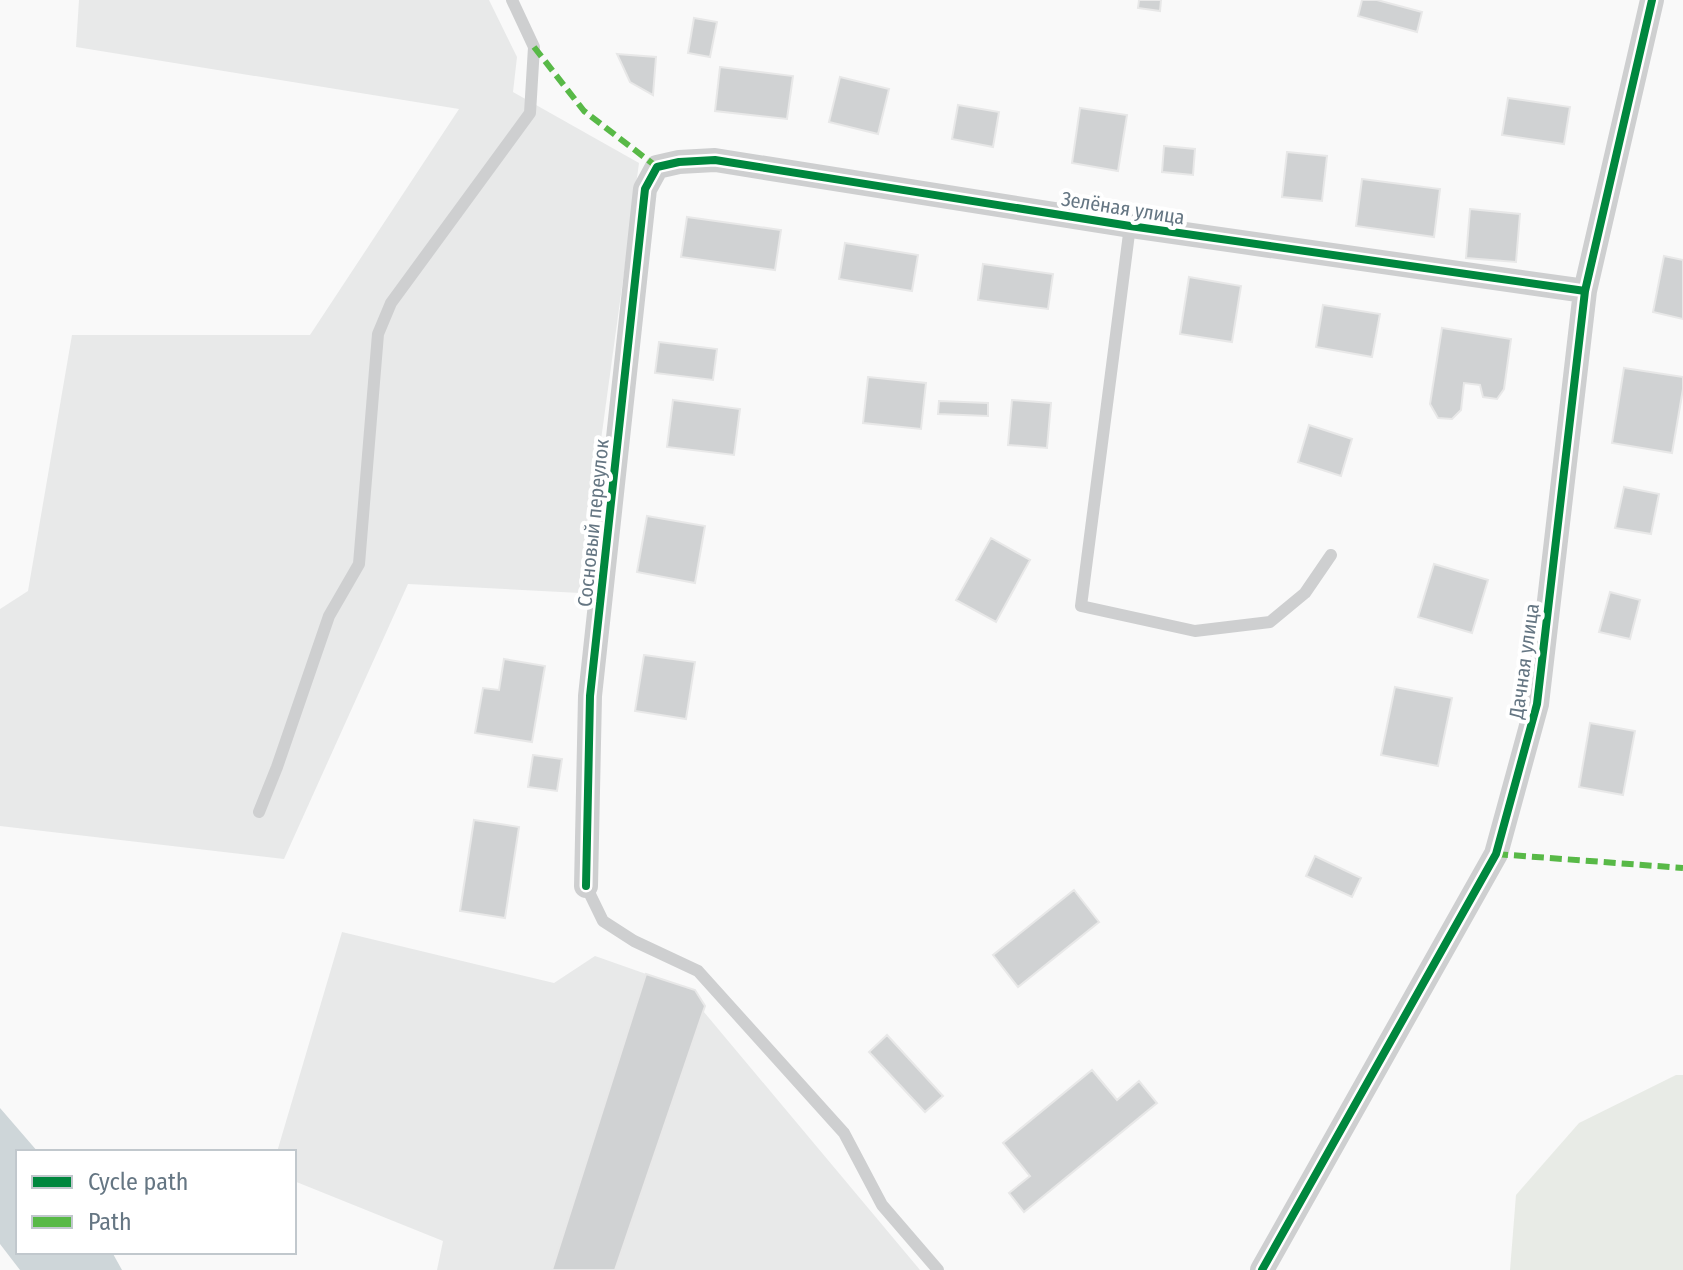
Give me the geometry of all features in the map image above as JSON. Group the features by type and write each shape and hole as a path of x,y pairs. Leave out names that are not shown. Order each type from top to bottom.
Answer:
{"street":[{"name":"Дачная улица","path":"1262,1270 1496,854 1537,704 1585,291 1652,0"},
{"name":"Зелёная улица","path":"657,167 715,160 1130,226 1585,291"},
{"name":"Сосновый переулок","path":"586,886 590,696 645,189 657,167"}],"lane":[{"path":"259,812 329,616 359,564 378,334 391,303 530,113 534,47 512,0"},
{"path":"1130,226 1081,606 1195,631 1270,622 1305,593 1331,555"},
{"path":"586,886 603,921 634,941 698,971 844,1133 882,1205 938,1270"}],"shaded area":[{"path":"79,0 489,0 517,57 513,92 639,163 580,593 408,584 284,859 0,826 0,609 28,591 72,335 310,335 459,109 76,47"},
{"path":"342,932 554,983 595,956 683,987 920,1270 437,1270 443,1241 296,1182 296,1150 278,1150"},
{"path":"1676,1075 1683,1075 1683,1270 1510,1270 1516,1195 1579,1123"},
{"path":"0,1108 36,1150 16,1150 16,1254 113,1254 122,1270 20,1270 0,1244"}],"building":[{"path":"1139,0 1161,0 1160,11 1138,8"},
{"path":"1362,0 1377,0 1422,12 1417,32 1358,16"},
{"path":"694,18 717,22 710,57 688,53"},
{"path":"617,54 656,57 653,95 630,82"},
{"path":"720,67 793,76 787,119 715,111"},
{"path":"840,77 889,89 878,134 829,122"},
{"path":"1508,98 1570,107 1564,144 1502,135"},
{"path":"958,105 999,112 993,147 952,139"},
{"path":"1080,108 1127,115 1118,171 1072,163"},
{"path":"1164,146 1195,149 1193,175 1162,172"},
{"path":"1287,152 1327,156 1322,201 1282,197"},
{"path":"1362,179 1440,189 1434,237 1356,226"},
{"path":"1470,209 1520,214 1516,262 1466,258"},
{"path":"687,217 781,230 775,270 681,257"},
{"path":"845,243 918,255 912,291 839,279"},
{"path":"1664,256 1683,260 1683,319 1653,312"},
{"path":"983,264 1053,274 1048,309 978,300"},
{"path":"1189,277 1241,286 1232,342 1180,334"},
{"path":"1323,305 1380,314 1372,357 1316,347"},
{"path":"1442,328 1511,339 1504,389 1497,399 1483,397 1480,385 1464,383 1461,410 1452,419 1438,418 1430,404"},
{"path":"659,342 717,349 713,380 655,373"},
{"path":"1624,368 1683,377 1672,453 1612,443"},
{"path":"868,377 926,383 921,429 863,423"},
{"path":"673,400 740,409 734,455 667,447"},
{"path":"1012,400 1051,403 1047,448 1008,445"},
{"path":"939,401 988,403 988,416 938,414"},
{"path":"1309,425 1352,439 1341,476 1298,462"},
{"path":"1624,487 1659,494 1651,534 1615,528"},
{"path":"647,516 705,526 695,583 637,572"},
{"path":"991,538 1030,560 996,622 956,600"},
{"path":"1434,564 1488,580 1472,633 1418,617"},
{"path":"1610,592 1640,600 1630,639 1599,632"},
{"path":"644,655 695,662 686,719 635,711"},
{"path":"504,659 545,666 532,742 475,733 483,688 499,690"},
{"path":"1395,687 1452,698 1438,766 1381,755"},
{"path":"1590,723 1635,731 1623,795 1579,787"},
{"path":"533,755 562,759 557,791 528,787"},
{"path":"474,820 519,827 505,918 460,911"},
{"path":"1315,856 1361,878 1352,897 1306,876"},
{"path":"1074,890 1099,922 1018,987 993,955"},
{"path":"646,974 695,990 705,1006 615,1270 552,1270"},
{"path":"887,1035 943,1096 925,1112 869,1052"},
{"path":"1092,1070 1117,1100 1139,1081 1157,1103 1024,1212 1009,1193 1030,1176 1003,1143"}],"marked path":[{"path":"534,47 584,111 657,167"},
{"path":"1496,854 1683,868"}],"cycle path":[{"path":"1262,1270 1496,854 1537,704 1585,291 1652,0"},
{"path":"586,886 590,696 645,189 657,167 715,160 1130,226 1585,291"}]}
